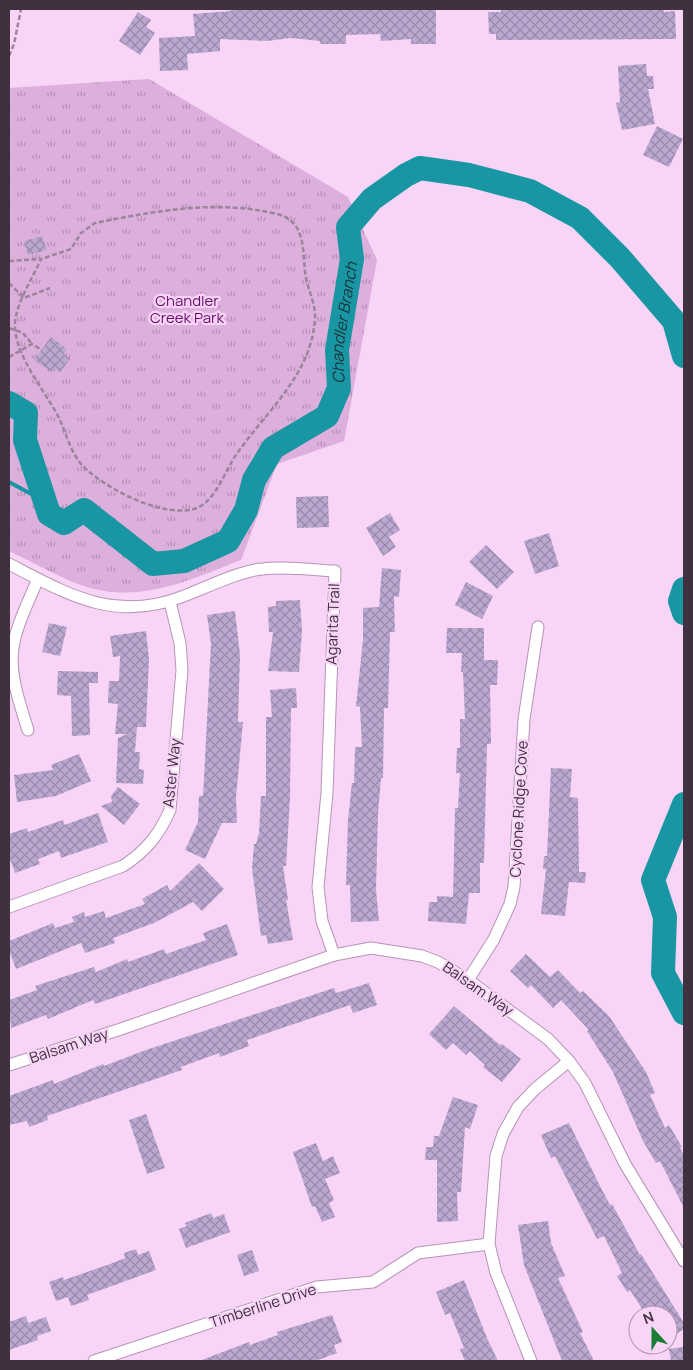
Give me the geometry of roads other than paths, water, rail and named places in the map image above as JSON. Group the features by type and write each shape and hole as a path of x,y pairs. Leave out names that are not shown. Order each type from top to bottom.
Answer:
{"street":[{"name":"Agarita Trail","path":"9,564 58,590 102,604 147,606 170,602 262,568 335,571 327,793 318,886 322,920 334,955"},
{"path":"28,730 14,685 11,651 17,626 38,579"},
{"name":"Aster Way","path":"9,907 123,866 139,856 152,843 162,827 170,810 182,670 180,643 170,602"},
{"name":"Cyclone Ridge Cove","path":"468,980 494,939 510,904 514,887 524,719 538,627"},
{"name":"Balsam Way","path":"9,1065 334,955 371,948 394,950 438,962 468,980 548,1039 569,1061 585,1083 625,1164 684,1261"},
{"path":"531,1361 496,1273 489,1244 496,1156 503,1134 518,1107 535,1089 569,1061"},
{"name":"Timberline Drive","path":"94,1361 317,1287 372,1282 418,1253 489,1244"}],"waterway":[{"name":"Chandler Branch","path":"9,403 26,413 25,440 49,514 64,523 84,510 153,564 184,561 228,541 246,510 254,480 273,448 327,416 339,388 337,350 352,259 348,227 372,199 406,175 420,168 469,175 530,191 580,218 620,258 674,321 684,356"},
{"path":"9,482 46,502"},
{"name":"Chandler Branch","path":"684,589 680,601 684,613"},
{"name":"Chandler Branch","path":"684,804 653,880 665,917 663,973 684,1013"}],"park label":[{"name":"Chandler Creek Park","path":"187,310"}]}
